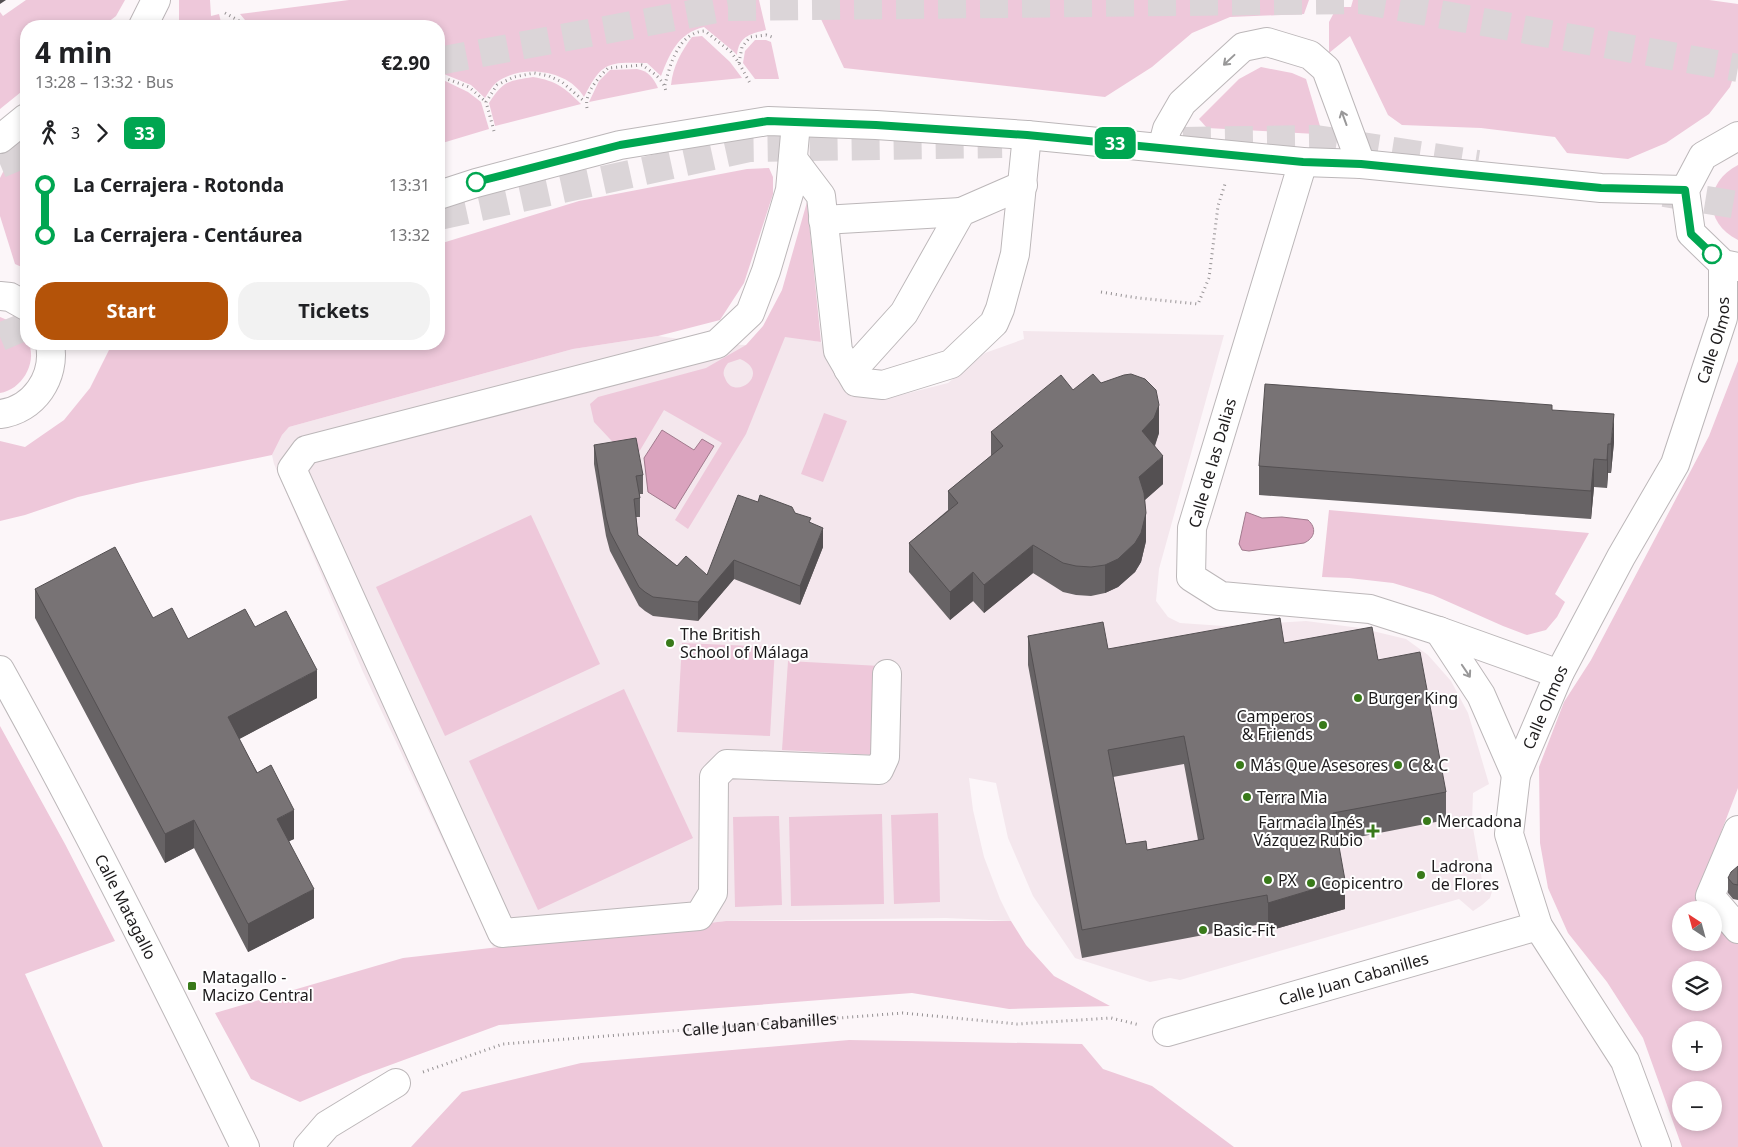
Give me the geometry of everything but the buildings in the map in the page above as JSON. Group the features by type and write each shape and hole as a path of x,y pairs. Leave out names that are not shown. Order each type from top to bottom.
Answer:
{"street":[{"path":"146,20 156,0"},
{"path":"1162,148 1167,129 1182,103 1243,47 1267,42 1310,55 1326,69 1361,164"},
{"path":"445,193 476,182 620,145 768,121 876,125 1027,135 1303,162 1361,164 1601,188 1685,190"},
{"path":"0,139 20,123"},
{"path":"796,123 790,190 766,271 750,313 716,344 306,450 292,469 502,933 699,916 713,893 714,777 727,764 879,770 885,757 887,674"},
{"path":"793,159 821,196 838,351 856,382 883,385 951,364 994,323 1000,309 1015,254 1027,135"},
{"path":"1731,266 1691,234 1685,190 1703,156 1738,136"},
{"name":"Calle de las Dalias","path":"1303,162 1192,528 1191,577 1221,596 1370,609 1439,631 1559,674"},
{"path":"824,220 961,212 1023,185"},
{"path":"848,369 858,364 904,313 961,212"},
{"name":"Calle Olmos","path":"1657,1147 1625,1061 1538,926 1509,834 1516,775 1559,674 1621,557 1675,464 1723,318 1731,266"},
{"path":"0,296 10,297 20,303"},
{"path":"0,414 19,409 33,399 43,386 50,370 51,350"},
{"path":"1439,631 1481,694 1516,775"},
{"name":"Calle Matagallo","path":"0,670 55,768 172,996 245,1147"},
{"path":"1738,830 1710,896 1738,929"},
{"name":"Calle Juan Cabanilles","path":"1167,1032 1538,926"},
{"path":"308,1147 326,1125 405,1079"}],"path":[{"path":"225,13 238,20"},
{"path":"666,92 665,85 670,64 682,42 695,31 705,31 731,52 751,84"},
{"path":"739,63 742,47 750,37 766,35 775,38"},
{"path":"585,102 597,79 608,68 642,65 656,74 665,85"},
{"path":"486,102 497,85 514,77 534,74 549,76 562,82 585,102 587,108"},
{"path":"445,78 469,87 486,102 494,131"},
{"path":"1101,292 1198,304 1209,278 1218,206 1234,155"},
{"name":"Calle Juan Cabanilles","path":"405,1079 503,1044 572,1038 903,1013 1017,1024 1111,1018"}],"shaded area":[{"path":"26,0 125,0 116,16 111,20 20,20 20,93 0,109 0,12 3,16"},
{"path":"179,0 210,0 211,16 219,14 220,20 179,20"},
{"path":"349,0 759,0 766,30 746,37 740,44 737,55 704,27 695,30 681,39 676,45 661,76 647,63 615,64 608,66 596,76 584,97 567,80 544,72 531,71 507,76 497,82 485,98 471,85 445,74 445,20 245,20 240,14"},
{"path":"812,0 1309,0 1304,14 1230,17 1192,33 1152,67 1105,97 844,68"},
{"path":"1353,0 1709,0 1738,4 1738,63 1730,87 1709,114 1666,143 1628,159 1567,153 1555,137 1481,128 1402,125 1388,115 1350,36 1329,53 1329,22 1337,7 1351,7"},
{"path":"702,36 730,62 742,78 671,85 676,65 684,48 692,37"},
{"path":"755,40 771,42 779,79 755,79 743,63 745,51"},
{"path":"1261,67 1292,73 1306,79 1320,126 1316,134 1207,128 1199,119 1239,79"},
{"path":"637,69 650,75 658,88 589,102 599,81 610,70"},
{"path":"533,77 560,86 581,104 495,126 489,103 498,90 512,81"},
{"path":"445,81 468,92 481,102 489,129 445,142"},
{"path":"20,149 20,266 15,264 0,216 0,178 8,162"},
{"path":"1738,165 1738,240 1727,233 1718,223 1712,202 1719,182 1727,172"},
{"path":"769,168 773,177 773,194 744,283 720,320 658,336 573,349 289,427 282,435 272,455 78,497 25,515 0,521 0,441 25,447 64,420 90,388 109,350 445,350 445,242 579,201 747,169"},
{"path":"807,202 821,342 785,337 746,434 688,529 675,520 722,443 664,410 636,457 623,453 594,422 590,404 598,397 706,368 746,345 763,326 782,290","holes":["740,359 749,365 753,371 752,378 748,383 736,388 730,385 724,374 728,363"]},
{"path":"0,317 10,321 20,329 20,350 30,350 31,360 29,368 21,381 8,391 0,393"},
{"name":"The British School of Málaga","path":"1023,331 1224,335 1159,569 1156,601 1168,617 1180,623 1224,626 1306,621 1360,628 1406,639 1428,655 1451,681 1468,713 1489,784 1473,793 1472,822 1483,886 1493,888 1490,898 1473,911 1459,899 1180,980 1170,978 1150,982 1075,958 1033,896 1008,838 996,783 969,778 973,810 984,857 1000,899 1011,921 946,918 726,921 493,947 363,672 274,464 272,455 282,435 289,427 573,349 658,336 717,344 746,345 785,336 821,342 836,371 853,390 893,397 948,383 985,353 1024,339"},
{"path":"1738,361 1738,788 1697,895 1702,901 1672,901 1672,951 1722,951 1722,924 1738,944 1738,1147 1682,1147 1676,1131 1722,1131 1722,1081 1672,1081 1672,1119 1643,1038 1607,982 1568,933 1548,888 1540,843 1539,767 1564,702 1591,660 1709,436"},
{"path":"824,413 847,421 823,482 801,474"},
{"path":"662,430 694,450 702,439 714,446 675,509 648,492 644,458"},
{"path":"1329,510 1589,533 1555,594 1565,602 1557,617 1546,630 1527,635 1433,595 1393,583 1322,577"},
{"path":"1246,512 1262,518 1282,517 1308,520 1313,526 1314,533 1304,543 1249,551 1242,550 1239,544"},
{"path":"531,515 600,664 445,736 376,587"},
{"path":"682,643 775,647 770,736 677,732"},
{"path":"788,661 880,666 875,755 782,750"},
{"path":"624,689 693,838 538,910 469,761"},
{"path":"0,726 65,844 115,941 25,974 103,1147 0,1147"},
{"path":"938,813 940,902 894,904 891,815"},
{"path":"882,814 884,904 791,906 789,817"},
{"path":"779,816 782,905 735,907 733,817"},
{"path":"726,921 1011,921 1026,945 1054,976 1110,1006 1009,1009 912,993 499,1025 363,1075 300,1102 251,1079 215,1013 403,958"},
{"path":"849,1040 1082,1044 1103,1069 1152,1086 1234,1147 411,1147 462,1092 581,1063"}],"tunnel":[{"path":"445,60 728,7 1361,0 1738,68"},
{"path":"1183,141 1316,139 1478,164"},
{"path":"445,215 749,148 1002,144"},
{"path":"0,164 20,156"},
{"path":"1664,193 1738,205"},
{"path":"0,337 20,329"}],"bus line":[{"name":"33","path":"476,182 620,145 768,121 876,125 1027,135 1303,162 1361,164 1601,188 1685,190 1691,234 1712,254"}],"place":[{"name":"The British School of Málaga","path":"670,643"},
{"name":"Burger King","path":"1358,698"},
{"name":"Camperos & Friends","path":"1323,725"},
{"name":"Más Que Asesores","path":"1240,765"},
{"name":"C & C","path":"1398,765"},
{"name":"Terra Mia","path":"1247,797"},
{"name":"Mercadona","path":"1427,821"},
{"name":"Farmacia Inés Vázquez Rubio","path":"1373,831"},
{"name":"Ladrona de Flores","path":"1421,875"},
{"name":"PX","path":"1268,880"},
{"name":"Copicentro","path":"1311,883"},
{"name":"Basic-Fit","path":"1203,930"},
{"name":"Matagallo - Macizo Central","path":"192,986"}]}
